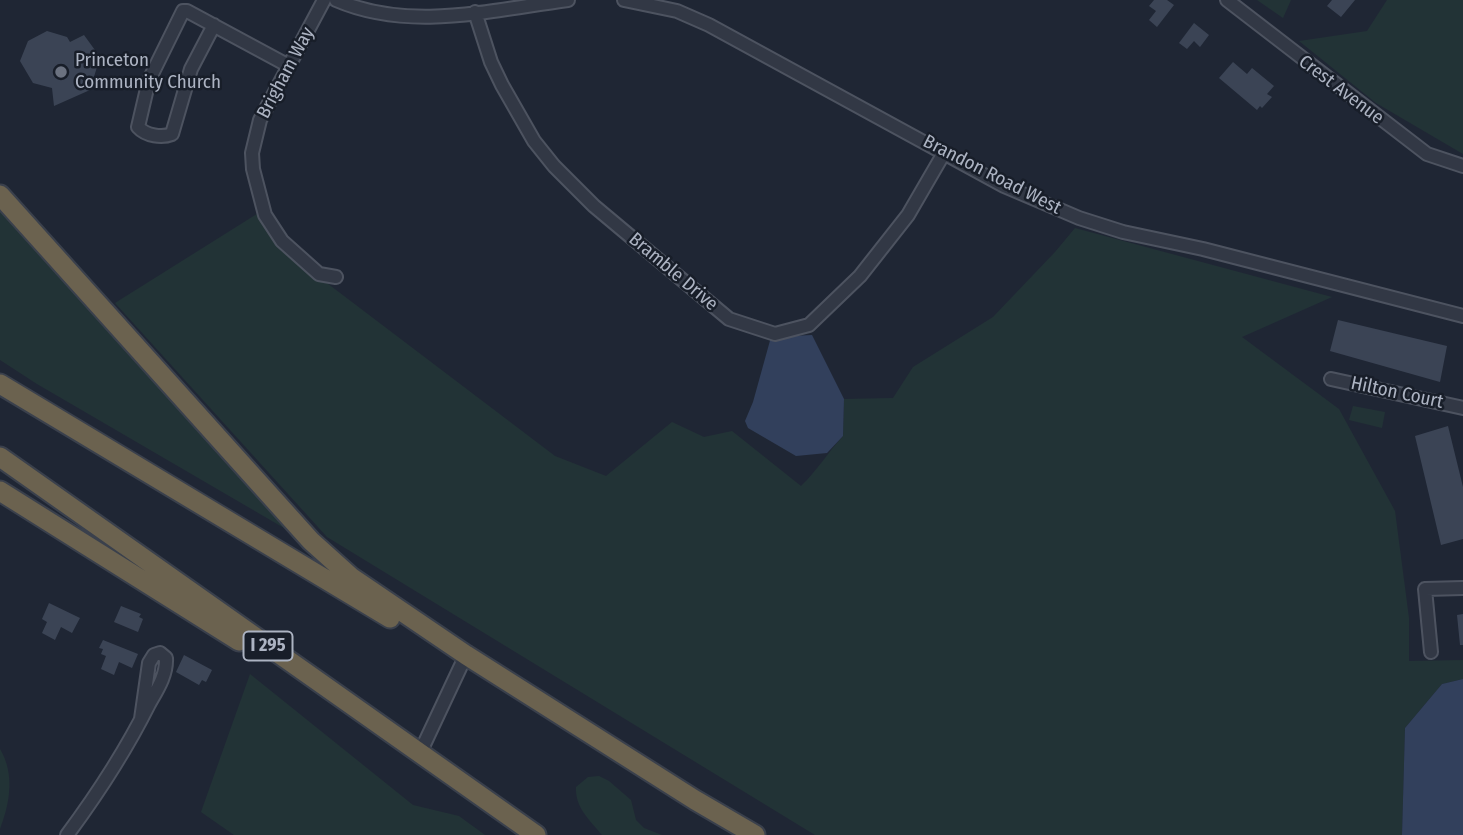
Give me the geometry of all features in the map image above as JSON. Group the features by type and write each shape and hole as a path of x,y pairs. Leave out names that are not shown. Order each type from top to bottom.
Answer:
{"highway":[{"path":"0,194 328,558 351,577 466,655 755,835"},
{"path":"0,384 434,643 466,655"},
{"name":"I 295","path":"0,457 536,835"},
{"path":"0,491 206,620 512,818"}],"street":[{"name":"Brigham Way","path":"324,0 260,120 252,153 255,184 264,215 282,241 319,274 336,277"},
{"path":"336,0 372,12 423,18 568,0"},
{"name":"Brandon Road West","path":"624,0 677,11 709,25 1004,186 1046,205 1123,232 1202,249 1463,316"},
{"name":"Crest Avenue","path":"1227,0 1426,154 1463,166"},
{"path":"214,25 191,69 172,134 149,135 142,132 138,127 149,80 181,13 187,11 214,25 289,66"},
{"name":"Bramble Drive","path":"475,12 491,62 502,85 534,141 554,166 594,206 729,319 775,334 809,325 860,276 908,215 944,153"},
{"name":"Hilton Court","path":"1331,379 1463,408"},
{"path":"1431,652 1425,589 1463,588"},
{"path":"420,753 466,655"},
{"path":"67,835 113,771 142,719"}],"shaded area":[{"path":"1257,0 1291,0 1283,18"},
{"path":"1387,0 1463,0 1463,154 1376,103 1299,41 1367,31"},
{"path":"0,209 296,535 0,360"},
{"path":"260,212 290,255 555,456 606,476 672,422 704,437 732,431 801,486 843,436 844,399 893,398 913,367 993,317 1075,228 1332,297 1242,337 1339,409 1395,511 1409,618 1409,661 1463,660 1463,679 1442,684 1405,728 1402,835 815,835 327,537 115,303"},
{"path":"1353,406 1385,412 1382,428 1349,420"},
{"path":"250,674 413,805 459,816 485,835 234,835 201,812"},
{"path":"0,749 8,768 9,789 0,829"},
{"path":"599,776 631,800 636,820 644,828 662,835 602,835 584,813 576,794 576,787 588,777"}],"water":[{"path":"812,335 844,399 843,436 827,453 796,456 748,428 745,421 771,337"},
{"path":"1463,679 1463,835 1402,835 1405,728 1442,684"}],"building":[{"path":"1154,0 1167,0 1174,5 1157,27 1149,20 1156,11 1149,6"},
{"path":"1332,0 1355,0 1341,17 1327,6"},
{"path":"1194,23 1209,35 1200,47 1194,41 1187,49 1179,43"},
{"name":"Princeton Community Church","path":"47,31 67,37 70,42 84,35 100,57 90,90 54,106 52,88 33,83 20,61 28,41"},
{"path":"1233,62 1247,74 1252,68 1274,86 1267,94 1272,97 1262,108 1260,106 1257,110 1219,78"},
{"path":"1338,320 1447,346 1440,382 1330,351"},
{"path":"1448,426 1463,487 1463,539 1441,545 1415,436"},
{"path":"49,603 80,618 72,633 61,627 55,640 42,633 47,622 42,619"},
{"path":"121,606 141,614 139,617 143,619 138,632 114,622"},
{"path":"1463,614 1463,645 1460,645 1457,615"},
{"path":"103,640 138,654 132,668 119,662 114,675 101,669 106,656 101,654 103,649 99,648"},
{"path":"184,655 212,670 206,682 202,680 199,685 176,672"}],"place":[{"name":"Princeton Community Church","path":"61,72"}]}
